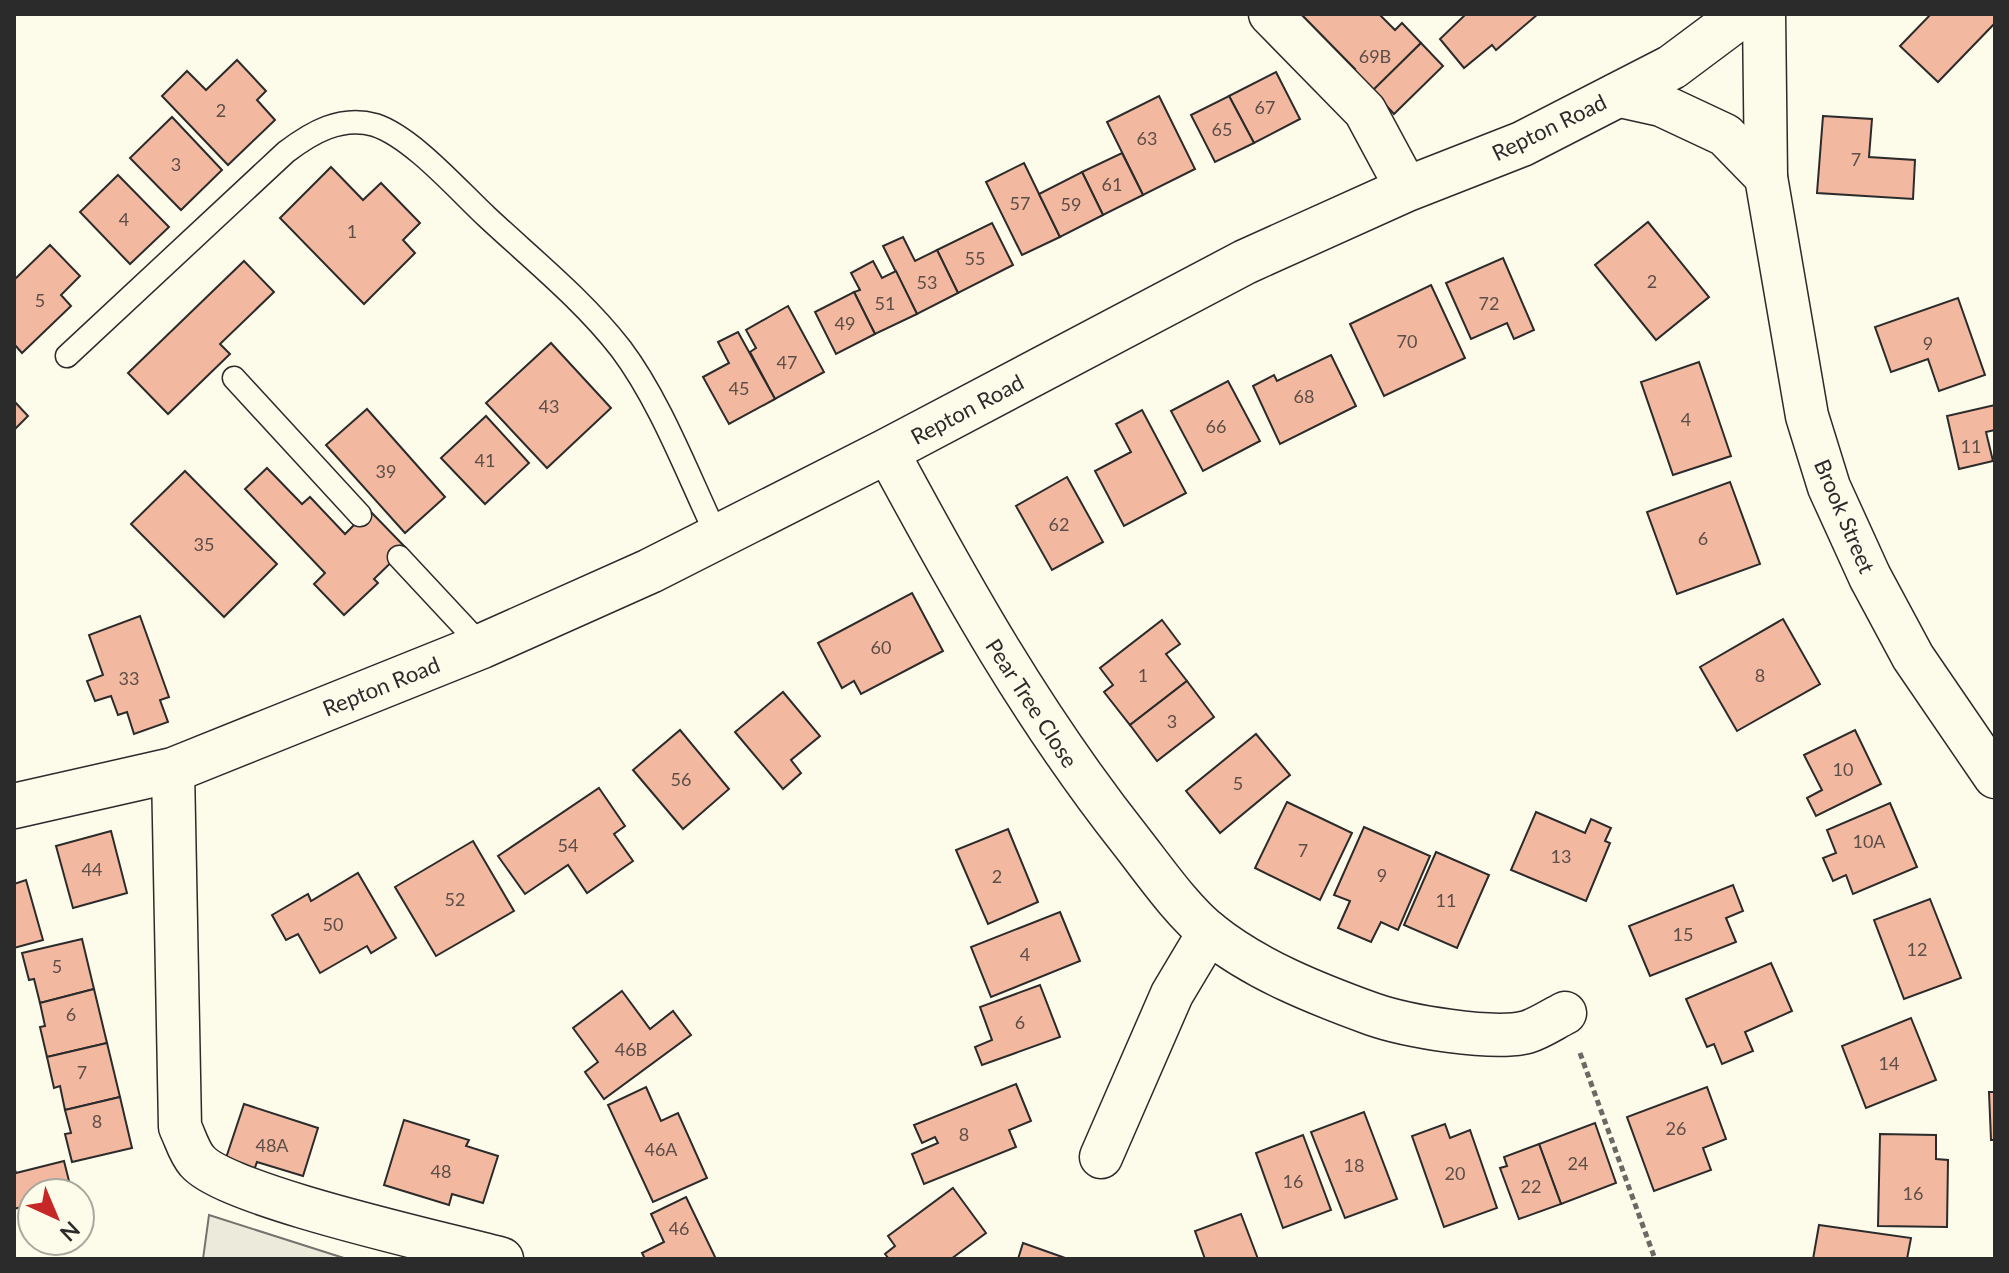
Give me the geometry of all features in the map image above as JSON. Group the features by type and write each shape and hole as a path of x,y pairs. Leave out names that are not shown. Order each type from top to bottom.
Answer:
{"street":[{"path":"1270,14 1365,111 1407,189"},
{"name":"Repton Road","path":"14,806 173,770 482,646 718,538 1245,262 1407,189 1522,144 1672,67 1743,14"},
{"name":"Brook Street","path":"1764,14 1766,177 1807,416 1829,487 1913,657 1995,777"},
{"path":"1616,95 1661,105 1725,135 1766,177"},
{"name":"Pear Tree Close","path":"887,451 980,623 1037,714 1100,802 1209,932 1268,969 1333,1000 1399,1023 1459,1032 1526,1032 1565,1013"},
{"path":"173,770 180,1127 197,1161 220,1177 309,1208 502,1259"},
{"path":"1101,1157 1172,994 1209,932"}],"lane":[{"path":"67,356 286,152 314,131 348,122 375,125 424,159 557,283 621,349 644,386 718,538"},
{"path":"234,378 360,515"},
{"path":"399,557 482,646"}],"path":[{"path":"1565,1013 1655,1259"}],"shaded area":[{"path":"209,1215 347,1259 203,1259"}],"building":[{"path":"1301,14 1379,14 1395,30 1402,23 1421,43 1370,94 1349,74 1355,69"},
{"path":"1466,14 1538,14 1496,50 1492,45 1464,68 1440,39"},
{"path":"1931,14 1995,14 1995,23 1938,82 1900,46"},
{"path":"1421,43 1443,66 1394,114 1382,101 1366,97"},
{"path":"237,60 266,91 257,100 275,120 228,165 162,96 187,71 206,90"},
{"path":"1276,72 1300,119 1254,143 1229,96"},
{"path":"1159,96 1195,169 1143,195 1107,122"},
{"path":"1229,96 1254,143 1215,162 1191,115"},
{"path":"1823,116 1872,119 1869,157 1915,160 1913,199 1817,193"},
{"path":"172,117 222,170 181,210 130,158"},
{"path":"1122,153 1143,195 1103,215 1082,172"},
{"path":"1024,163 1060,237 1022,255 986,182"},
{"path":"331,167 363,200 381,183 420,223 403,240 415,253 364,304 280,218"},
{"path":"1082,172 1103,215 1060,237 1039,194"},
{"path":"118,175 169,227 130,264 80,212"},
{"path":"1648,222 1709,297 1656,340 1595,265"},
{"path":"992,223 1013,265 958,293 937,250"},
{"path":"903,237 915,261 937,250 958,293 917,314 883,246"},
{"path":"50,245 80,276 61,295 71,306 22,353 14,344 14,280"},
{"path":"1503,258 1534,330 1514,339 1507,323 1471,339 1446,283"},
{"path":"244,261 274,292 220,344 230,354 168,414 128,373"},
{"path":"873,261 882,278 896,271 917,314 875,334 854,292 860,290 851,273"},
{"path":"1431,285 1465,358 1384,396 1350,324"},
{"path":"854,292 875,334 836,354 815,312"},
{"path":"1958,298 1985,375 1939,391 1928,359 1891,372 1875,327"},
{"path":"788,306 824,372 775,399 750,352 756,348 746,330"},
{"path":"738,332 775,399 729,424 703,377 729,363 718,342"},
{"path":"551,343 611,408 547,468 486,403"},
{"path":"1331,355 1356,406 1280,444 1253,386 1274,375 1277,381"},
{"path":"1699,362 1731,456 1673,475 1641,382"},
{"path":"1228,381 1260,441 1203,471 1171,411"},
{"path":"14,401 28,416 14,430"},
{"path":"1995,405 1995,430 1986,432 1993,461 1959,469 1947,416"},
{"path":"367,409 445,497 405,533 326,445"},
{"path":"1142,410 1186,493 1124,526 1095,471 1131,452 1116,424"},
{"path":"486,416 529,463 485,504 441,458"},
{"path":"267,468 302,504 310,497 345,534 369,510 406,548 374,579 378,583 344,615 314,584 325,573 245,489"},
{"path":"185,471 277,564 224,617 131,524"},
{"path":"1067,477 1103,542 1052,570 1016,506"},
{"path":"1730,482 1760,564 1677,594 1647,512"},
{"path":"912,593 943,651 861,694 854,681 842,688 818,643"},
{"path":"140,616 169,697 160,700 168,722 134,734 127,712 118,715 111,696 95,701 87,681 103,675 89,635"},
{"path":"1783,619 1820,684 1737,731 1700,667"},
{"path":"1162,620 1180,644 1166,654 1187,681 1130,725 1104,692 1113,685 1100,668"},
{"path":"1187,681 1214,717 1157,761 1130,725"},
{"path":"783,692 820,736 791,760 801,773 783,789 735,732"},
{"path":"680,730 729,789 683,829 633,770"},
{"path":"1855,730 1881,784 1816,816 1807,798 1822,790 1804,755"},
{"path":"1256,734 1290,775 1220,833 1186,791"},
{"path":"599,788 625,826 614,834 633,861 587,893 568,865 525,894 498,856"},
{"path":"1287,802 1352,833 1320,900 1255,868"},
{"path":"1890,803 1917,867 1853,894 1846,875 1833,881 1823,858 1836,853 1827,830"},
{"path":"1536,812 1585,833 1591,819 1611,828 1605,841 1610,843 1586,901 1511,870"},
{"path":"1364,827 1430,856 1398,930 1381,922 1371,942 1338,928 1350,901 1334,895"},
{"path":"1008,829 1038,902 988,924 956,850"},
{"path":"111,831 127,893 73,908 56,846"},
{"path":"473,841 514,911 436,956 395,887"},
{"path":"1436,852 1489,875 1457,948 1404,925"},
{"path":"358,873 396,938 371,953 367,946 320,973 298,934 286,940 272,915 308,894 311,901"},
{"path":"26,880 43,940 14,948 14,884"},
{"path":"1733,885 1743,911 1726,918 1736,942 1650,976 1629,926"},
{"path":"1930,899 1961,978 1904,999 1874,920"},
{"path":"1060,912 1080,961 991,997 971,947"},
{"path":"82,939 94,989 40,1003 34,979 29,980 22,953"},
{"path":"1771,963 1792,1011 1745,1032 1753,1051 1722,1064 1714,1044 1707,1047 1686,999"},
{"path":"1040,985 1060,1037 982,1065 975,1047 992,1040 980,1007"},
{"path":"94,989 107,1043 47,1057 40,1027 45,1026 40,1003"},
{"path":"622,991 650,1029 673,1011 691,1035 604,1099 585,1072 598,1062 573,1028"},
{"path":"1911,1018 1936,1080 1866,1108 1842,1046"},
{"path":"107,1043 120,1097 65,1110 60,1086 54,1088 47,1057"},
{"path":"1016,1084 1031,1121 1009,1130 1016,1147 924,1184 912,1154 938,1143 935,1137 922,1143 914,1125"},
{"path":"646,1087 661,1121 678,1113 707,1178 653,1202 608,1105"},
{"path":"1707,1087 1726,1139 1703,1148 1711,1170 1654,1191 1627,1117"},
{"path":"1989,1092 1995,1092 1995,1140 1991,1140"},
{"path":"120,1097 132,1148 72,1162 65,1134 71,1133 65,1110"},
{"path":"244,1104 318,1128 303,1176 257,1162 253,1173 224,1164"},
{"path":"1364,1112 1397,1199 1345,1218 1311,1132"},
{"path":"404,1120 469,1140 466,1146 498,1156 483,1203 452,1194 449,1205 384,1185"},
{"path":"1595,1123 1616,1183 1561,1204 1539,1144"},
{"path":"1445,1124 1450,1138 1470,1130 1497,1208 1444,1227 1412,1136"},
{"path":"1880,1134 1936,1135 1936,1159 1948,1160 1947,1227 1878,1226"},
{"path":"1303,1135 1331,1210 1283,1228 1256,1153"},
{"path":"1539,1144 1561,1204 1519,1219 1500,1168 1507,1166 1504,1157"},
{"path":"64,1161 68,1177 16,1177 14,1209 14,1167 16,1173"},
{"path":"953,1188 986,1233 951,1259 889,1259 885,1254 895,1246 888,1236"},
{"path":"686,1197 716,1259 645,1259 642,1253 664,1242 651,1214"},
{"path":"1241,1214 1258,1259 1205,1259 1195,1231"},
{"path":"1819,1225 1911,1238 1907,1259 1813,1259"},
{"path":"1023,1243 1068,1259 1018,1259"}]}
